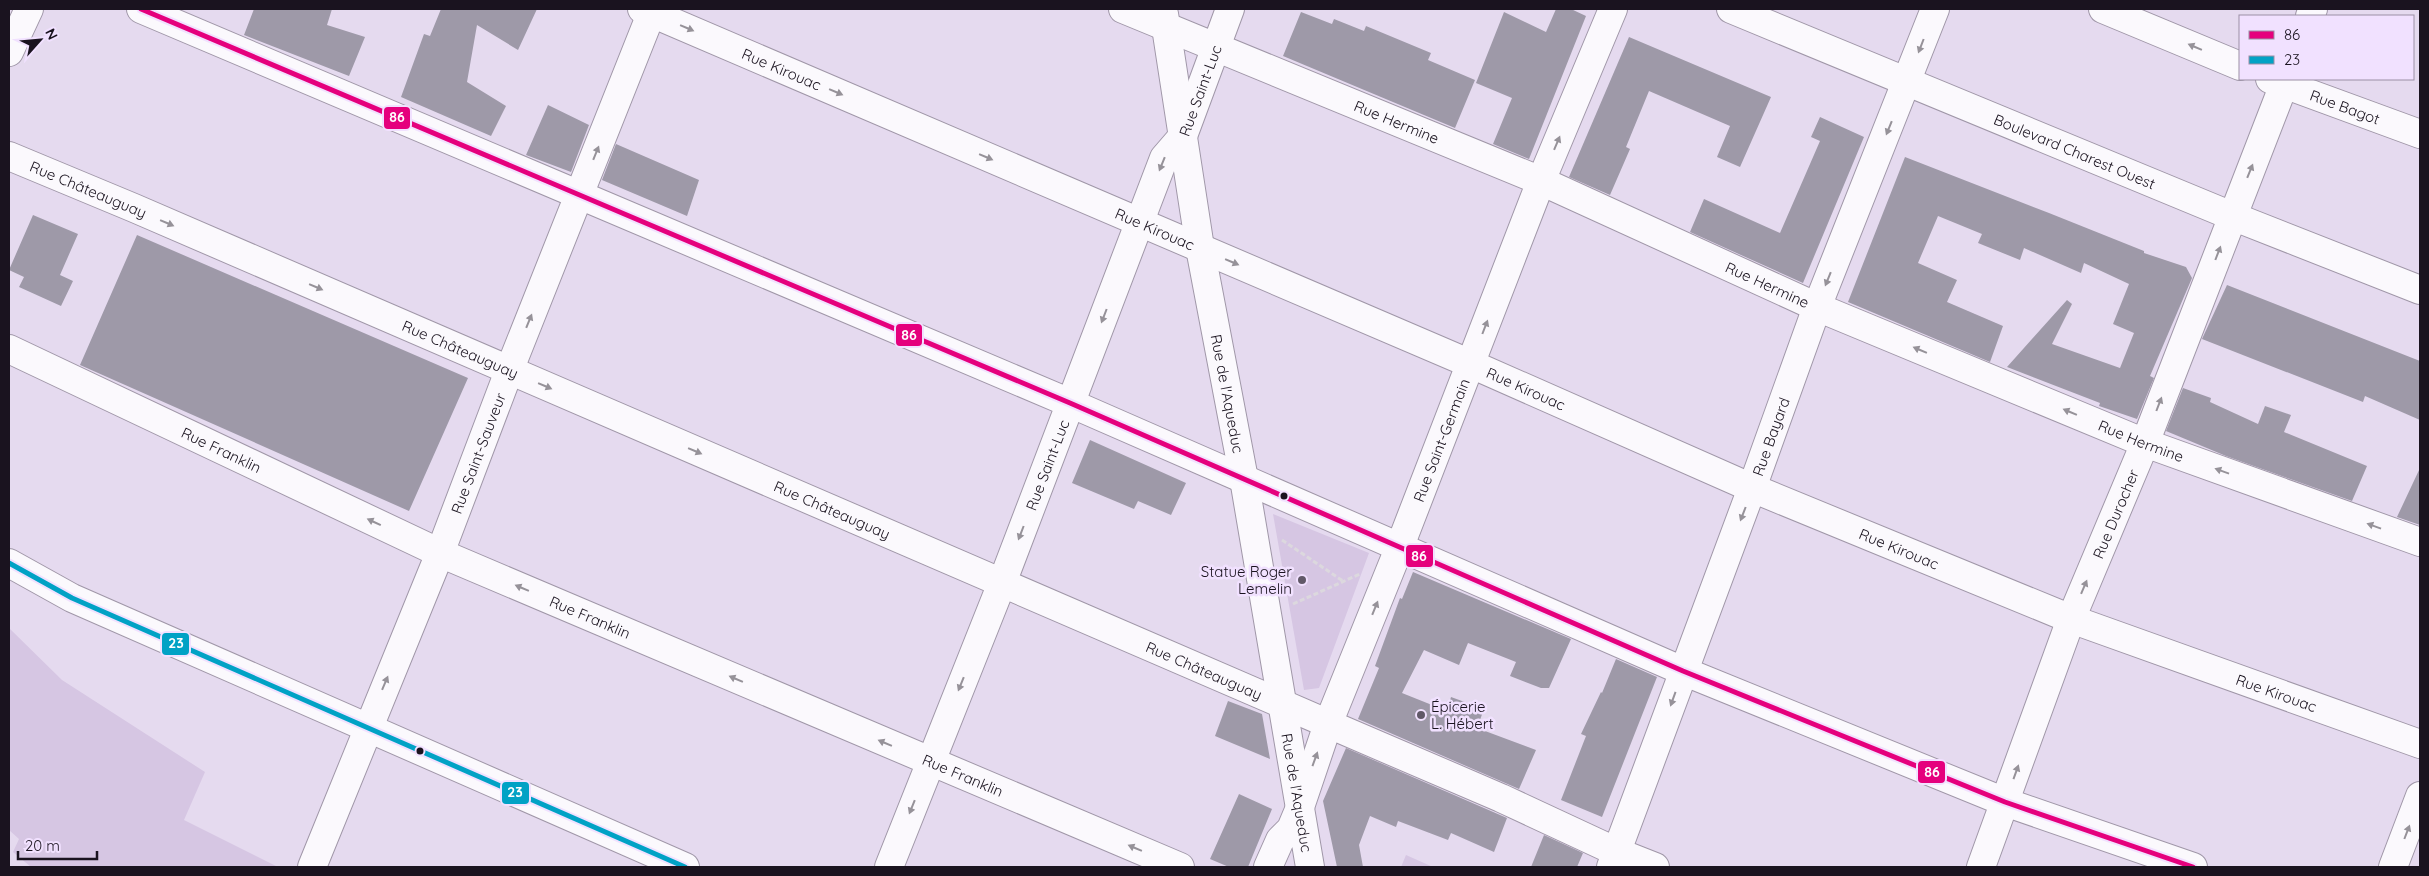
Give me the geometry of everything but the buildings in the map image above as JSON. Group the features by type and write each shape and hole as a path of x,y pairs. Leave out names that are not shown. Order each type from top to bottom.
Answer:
{"street":[{"path":"9,52 29,9"},
{"path":"141,9 1070,403 1683,671 2005,802 2193,867"},
{"name":"Rue Hermine","path":"1123,9 1165,18 1216,47 1541,182 1817,307 2144,443 2420,542"},
{"name":"Rue Saint-Luc","path":"889,867 1002,583 1141,223 1164,158 1183,136 1230,9"},
{"name":"Rue Saint-Germain","path":"1268,867 1280,840 1291,829 1299,810 1328,724 1400,546 1541,182 1613,9"},
{"name":"Boulevard Charest Ouest","path":"1731,9 2232,216 2420,290"},
{"name":"Rue Bayard","path":"1614,860 1817,307 1936,9"},
{"path":"2103,9 2239,66"},
{"name":"Rue Saint-Sauveur","path":"312,867 367,728 440,553 509,371 580,194 649,10"},
{"name":"Rue Kirouac","path":"649,10 1471,364 1752,488 2071,619 2420,744"},
{"name":"Rue de l'Aqueduc","path":"1165,18 1200,248 1244,479 1310,867"},
{"name":"Rue Bagot","path":"2280,81 2420,134"},
{"name":"Rue Durocher","path":"1981,867 2071,619 2144,443 2232,216 2280,81"},
{"name":"Rue Châteauguay","path":"9,156 1501,798 1614,860 1655,867"},
{"name":"Rue Franklin","path":"9,349 440,553 1180,867"},
{"path":"9,563 72,598 686,867"},
{"path":"2393,867 2420,796"}],"path":[{"path":"1281,539 1344,581"},
{"path":"1286,607 1368,570"}],"shaded area":[{"path":"1273,514 1369,553 1319,688 1304,690"},
{"path":"9,628 62,680 205,772 184,820 278,867 31,867 13,852 19,839 9,830"},
{"path":"1406,855 1433,867 1401,867"}],"transit line":[{"name":"86","path":"141,9 1070,403 1683,671 2005,802 2193,867"},
{"name":"23","path":"9,563 72,598 685,867"}],"place":[{"name":"Statue Roger Lemelin","path":"1302,580"},
{"name":"Épicerie L. Hébert","path":"1421,715"}]}
